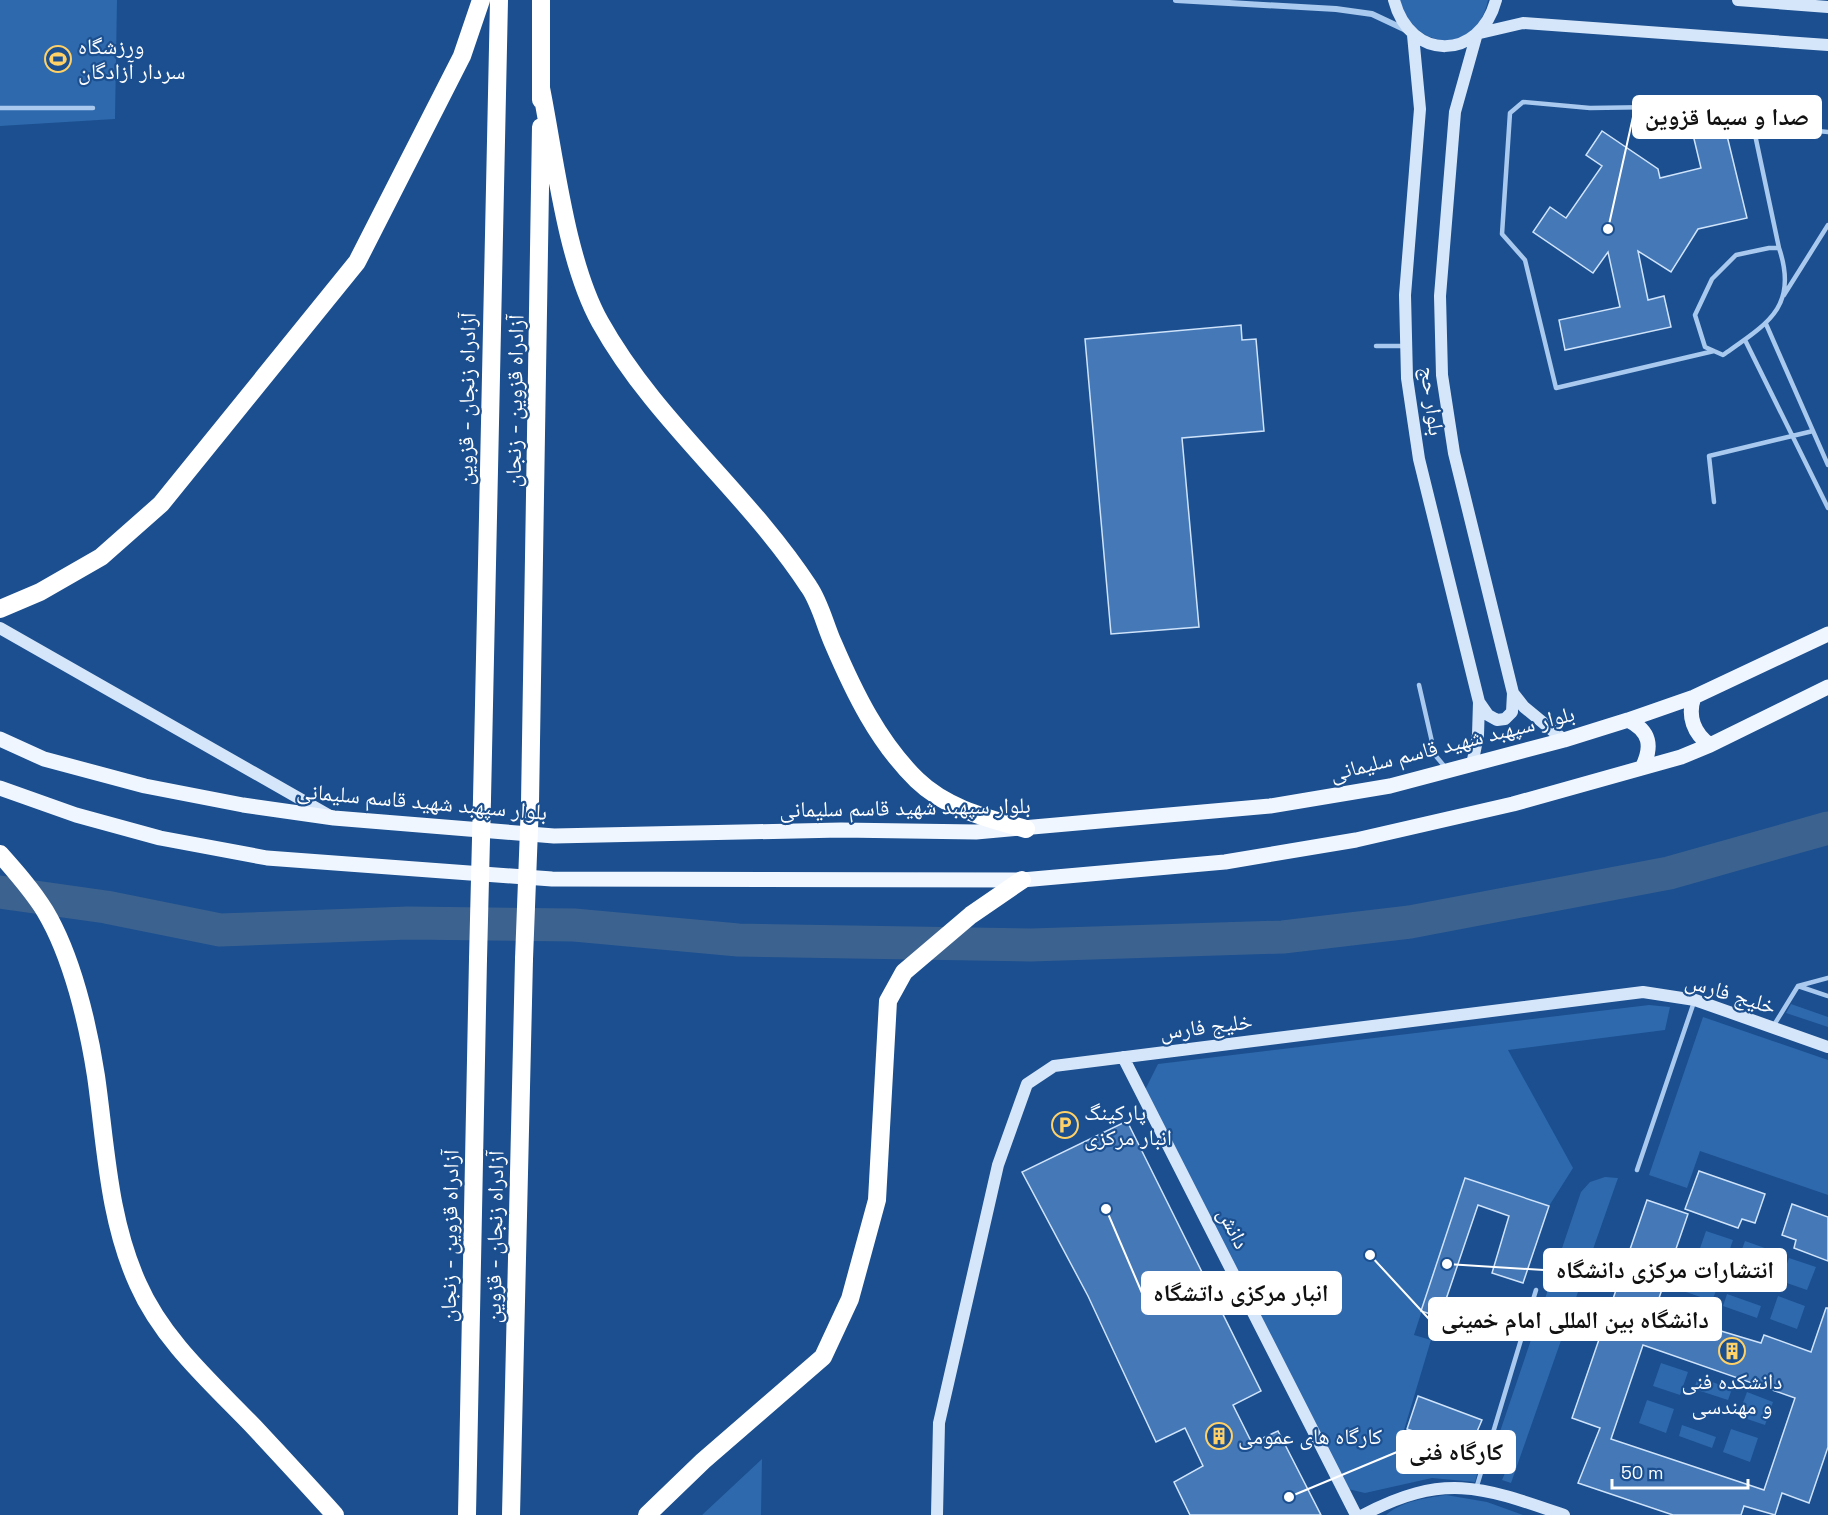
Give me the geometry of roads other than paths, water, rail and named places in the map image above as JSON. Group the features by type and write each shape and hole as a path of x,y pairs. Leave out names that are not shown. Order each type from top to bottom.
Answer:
{"highway":[{"path":"0,609 40,592 101,557 161,504 357,262 462,56 482,0"},
{"name":"آزادراه زنجان - قزوین","path":"478,959 499,0"},
{"name":"آزادراه قزوین - زنجان","path":"524,959 530,803 541,0"},
{"path":"541,88 573,251 599,321 677,431 779,543 811,590 858,700 891,751 918,781 942,800 976,815 1026,829"},
{"path":"0,854 27,884 46,913 65,952 96,1073 108,1182 119,1231 138,1285 164,1329 204,1377 335,1515"},
{"path":"647,1515 703,1461 823,1357 850,1299 877,1200 888,1001 904,972 971,915 1023,880"},
{"name":"آزادراه قزوین - زنجان","path":"467,1515 478,959"},
{"name":"آزادراه زنجان - قزوین","path":"512,1515 524,959"}],"main road":[{"path":"1394,0 1398,16 1411,33 1428,44 1444,47 1461,44 1478,35 1523,23 1828,45"},
{"name":"بلوار حج","path":"1496,0 1491,18 1478,35 1455,112 1440,296 1442,375 1454,453 1513,693"},
{"path":"1738,0 1828,7"},
{"name":"بلوار حج","path":"1411,33 1420,109 1405,295 1405,346 1419,459 1479,702 1478,735 1472,765"},
{"path":"0,628 334,818"},
{"name":"بلوار سپهبد شهید قاسم سلیمانی","path":"0,739 44,759 145,786 243,806 334,818 554,836 841,830 926,833 1026,829 1270,806 1390,786 1564,740 1628,720 1694,697 1828,634"},
{"path":"0,788 76,814 159,838 267,858 552,879 1023,880 1225,862 1345,842 1501,807 1642,768 1710,745 1828,687"},
{"path":"1479,702 1488,715 1497,720 1505,718 1512,712 1513,693"},
{"path":"1513,693 1524,706 1564,740"},
{"path":"1694,697 1690,706 1692,718 1702,739 1710,745"},
{"path":"1628,720 1639,725 1650,745 1649,755 1642,768"},
{"name":"خلیج فارس","path":"937,1515 939,1423 998,1165 1027,1084 1054,1066 1643,992 1695,1000 1828,1047"},
{"name":"دانش","path":"1123,1057 1356,1515"},
{"path":"1364,1515 1389,1501 1422,1491 1459,1487 1496,1492 1564,1515"}],"street":[{"path":"1176,0 1336,9 1372,14 1411,33"}],"lane":[{"path":"1714,351 1556,388 1525,260 1502,234 1510,113 1523,102 1590,108 1723,106 1750,111 1779,248 1787,270 1781,304 1766,324 1723,355 1706,347 1695,315 1712,279 1736,255 1779,248"},
{"path":"0,108 93,108"},
{"path":"1753,125 1828,132"},
{"path":"1782,297 1828,225"},
{"path":"1766,324 1828,465"},
{"path":"1745,339 1828,508"},
{"path":"1376,346 1405,346"},
{"path":"1714,502 1709,456 1794,438 1813,431"},
{"path":"1419,685 1435,755 1442,766 1453,770"},
{"path":"1772,1027 1798,986 1828,978"},
{"path":"1798,986 1828,996"},
{"path":"1637,1170 1695,1000"},
{"path":"1476,1489 1536,1290"}],"waterway":[{"path":"0,892 106,907 220,930 408,923 574,925 738,940 1031,945 1283,937 1410,922 1669,873 1828,828"}],"place":[{"name":"ورزشگاه سردار آزادگان","path":"58,59"},
{"name":"صدا و سیما قزوین","path":"1608,229"},
{"name":"پارکینگ انبار مرکزی","path":"1065,1125"},
{"name":"انبار مرکزی داتشگاه","path":"1106,1209"},
{"name":"دانشگاه بین المللی امام خمینی","path":"1370,1255"},
{"name":"انتشارات مرکزی دانشگاه","path":"1447,1264"},
{"name":"دانشکده فنی و مهندسی","path":"1732,1351"},
{"name":"کارگاه های عمومی","path":"1219,1436"},
{"name":"کارگاه فنی","path":"1289,1497"}]}
